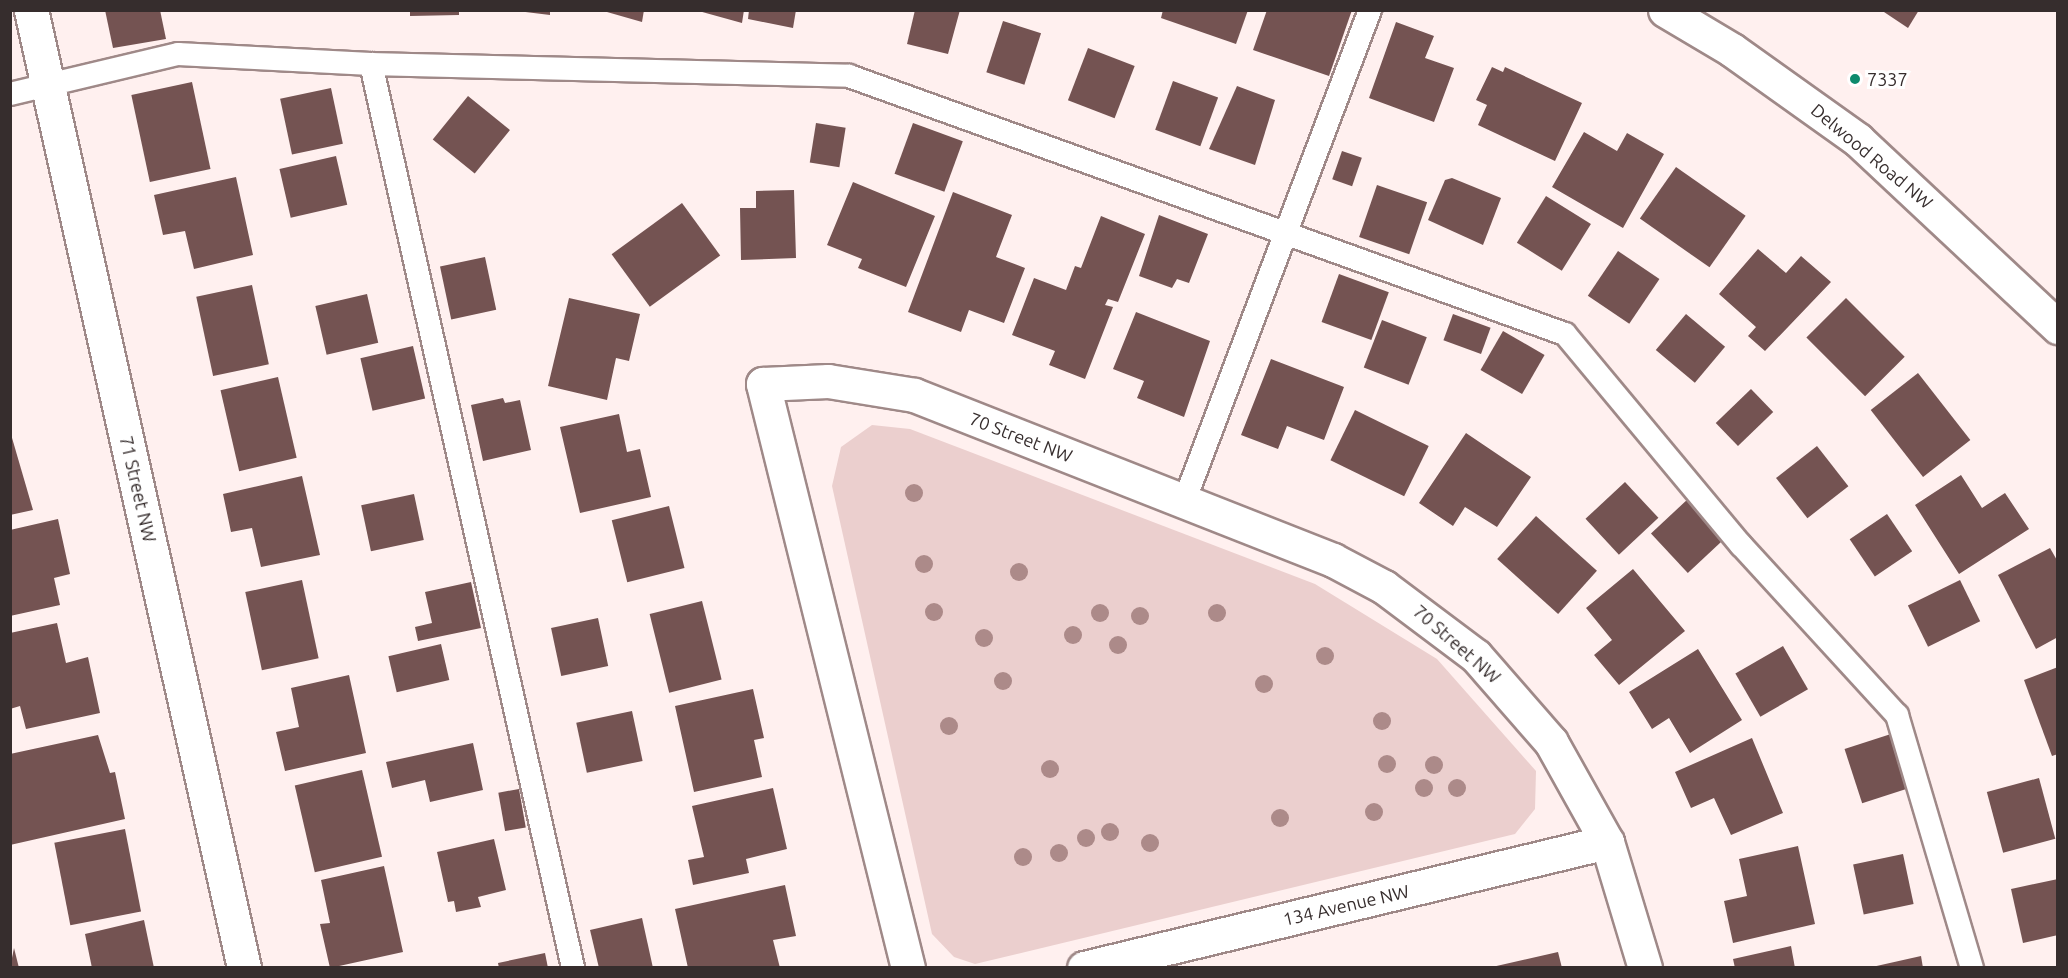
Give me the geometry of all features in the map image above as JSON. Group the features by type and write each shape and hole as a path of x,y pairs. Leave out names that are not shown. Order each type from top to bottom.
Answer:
{"street":[{"name":"71 Street NW","path":"31,10 244,968"},
{"name":"Delwood Road NW","path":"1665,10 1741,56 1858,140 2058,327"},
{"name":"70 Street NW","path":"908,968 763,384 828,381 914,395 1333,560 1432,619 1516,697 1551,742 1607,842 1645,968"},
{"name":"134 Avenue NW","path":"1084,968 1607,842"}],"lane":[{"path":"1184,502 1370,10"},
{"path":"10,94 178,54 371,64 849,76 1565,334 1741,545 1897,715 1972,968"},
{"path":"371,64 573,968"}],"shaded area":[{"path":"872,425 910,429 1315,584 1437,659 1536,771 1535,809 1515,834 975,964 954,957 932,934 832,486 841,447"}],"building":[{"path":"105,10 160,10 166,39 113,48"},
{"path":"410,10 459,10 459,15 410,16"},
{"path":"509,10 550,10 550,15"},
{"path":"600,10 644,10 642,22"},
{"path":"695,10 744,10 742,23"},
{"path":"749,10 796,10 793,28 748,19"},
{"path":"915,10 960,10 948,54 907,44"},
{"path":"1163,10 1248,10 1236,44 1161,18"},
{"path":"1267,10 1352,10 1329,76 1253,50"},
{"path":"1881,10 1919,10 1908,28"},
{"path":"1003,21 1041,33 1024,85 986,72"},
{"path":"1396,22 1434,36 1425,58 1454,68 1434,122 1369,98"},
{"path":"1088,48 1135,66 1115,118 1068,100"},
{"path":"1492,67 1503,72 1505,67 1582,103 1555,161 1478,125 1487,105 1476,100"},
{"path":"1173,81 1218,97 1200,146 1155,130"},
{"path":"192,82 211,169 150,182 131,95"},
{"path":"1237,86 1275,100 1255,165 1209,149"},
{"path":"331,88 343,144 292,155 280,99"},
{"path":"468,96 510,130 475,174 433,140"},
{"path":"816,123 846,128 839,167 810,163"},
{"path":"913,123 963,141 944,192 895,174"},
{"path":"1584,132 1617,151 1627,133 1664,154 1623,228 1552,187"},
{"path":"1342,151 1362,158 1352,186 1332,179"},
{"path":"336,156 347,205 291,218 279,169"},
{"path":"1676,167 1746,216 1709,267 1640,219"},
{"path":"236,177 253,255 194,269 185,231 163,235 154,195"},
{"path":"1452,178 1501,198 1483,245 1428,220 1445,180"},
{"path":"853,182 935,216 906,287 858,268 862,259 827,245"},
{"path":"1377,185 1427,202 1409,254 1359,237"},
{"path":"794,190 796,258 741,260 740,208 756,208 756,191"},
{"path":"953,192 1012,215 996,257 1025,268 1004,323 969,310 961,332 908,312"},
{"path":"1546,196 1591,224 1562,271 1517,243"},
{"path":"682,203 720,256 650,307 612,254"},
{"path":"1159,215 1208,234 1189,283 1177,279 1172,288 1139,276"},
{"path":"1101,216 1145,234 1118,302 1108,299 1105,305 1113,307 1085,379 1049,365 1055,351 1012,335 1034,278 1066,290 1075,266 1081,268"},
{"path":"1758,249 1786,273 1801,256 1831,282 1765,351 1748,336 1756,327 1719,294"},
{"path":"1618,251 1659,279 1629,324 1588,296"},
{"path":"485,257 496,310 451,319 440,267"},
{"path":"1339,274 1389,292 1371,340 1322,322"},
{"path":"252,285 269,364 213,376 196,297"},
{"path":"367,294 378,343 327,355 315,306"},
{"path":"569,298 640,314 629,361 616,358 607,400 548,386"},
{"path":"1846,298 1905,357 1865,396 1806,338"},
{"path":"1136,312 1210,341 1184,417 1137,398 1144,381 1113,369"},
{"path":"1453,314 1491,328 1481,354 1443,340"},
{"path":"1686,314 1725,347 1695,383 1656,350"},
{"path":"1382,320 1427,337 1409,385 1364,368"},
{"path":"1503,331 1545,355 1522,394 1480,370"},
{"path":"413,346 425,399 373,411 360,358"},
{"path":"1271,359 1344,387 1324,440 1287,426 1278,449 1241,435"},
{"path":"1918,373 1970,440 1923,477 1871,410"},
{"path":"278,377 297,458 239,471 221,390"},
{"path":"1751,389 1773,412 1738,446 1716,423"},
{"path":"503,398 505,403 520,400 531,450 483,461 471,405"},
{"path":"1355,410 1429,446 1404,496 1330,460"},
{"path":"619,414 627,452 640,449 651,497 580,513 560,427"},
{"path":"10,431 33,510 10,515"},
{"path":"1466,433 1531,477 1497,527 1465,507 1453,526 1419,503"},
{"path":"1817,446 1848,486 1807,518 1776,478"},
{"path":"1961,475 1982,508 2005,493 2029,529 1959,574 1915,505"},
{"path":"302,476 320,555 261,567 252,528 231,532 223,494"},
{"path":"1625,482 1658,518 1619,555 1586,519"},
{"path":"414,494 424,540 371,551 361,505"},
{"path":"1689,498 1726,537 1688,573 1651,533"},
{"path":"669,506 684,568 627,582 612,520"},
{"path":"1887,514 1912,551 1875,576 1850,539"},
{"path":"1536,516 1597,571 1558,614 1497,559"},
{"path":"58,519 70,574 54,578 60,605 10,616 10,530"},
{"path":"2050,548 2058,562 2058,637 2036,649 1998,575"},
{"path":"1633,569 1685,631 1619,685 1594,655 1612,640 1586,608"},
{"path":"302,580 319,658 262,670 245,592"},
{"path":"1960,580 1980,621 1928,647 1908,605"},
{"path":"471,582 481,628 418,641 415,627 432,623 425,592"},
{"path":"702,601 722,680 669,693 650,614"},
{"path":"598,618 608,666 561,676 551,628"},
{"path":"57,623 66,663 88,657 100,713 26,729 20,706 10,709 10,633"},
{"path":"441,644 449,680 397,692 388,656"},
{"path":"1783,646 1808,689 1760,717 1735,674"},
{"path":"1698,649 1742,720 1690,753 1669,718 1652,729 1629,692"},
{"path":"2058,667 2058,754 2052,756 2024,680"},
{"path":"349,675 366,753 285,771 276,732 299,727 291,688"},
{"path":"753,689 764,738 754,740 762,777 694,792 675,706"},
{"path":"632,711 643,761 587,773 576,723"},
{"path":"1894,733 1912,787 1862,803 1845,749"},
{"path":"98,735 110,773 115,772 125,819 10,845 10,754"},
{"path":"1752,738 1783,813 1731,835 1714,798 1691,808 1675,772"},
{"path":"473,743 483,790 430,802 425,780 392,788 386,762"},
{"path":"362,770 382,857 315,872 295,786"},
{"path":"2039,778 2055,839 2003,853 1987,792"},
{"path":"773,788 787,849 746,859 749,873 693,885 688,860 704,857 692,806"},
{"path":"519,789 526,827 505,831 498,793"},
{"path":"125,829 141,911 70,925 54,843"},
{"path":"494,839 506,890 478,897 481,907 456,912 454,901 448,902 437,852"},
{"path":"1798,846 1815,924 1733,943 1724,901 1747,896 1739,859"},
{"path":"1903,854 1914,904 1864,914 1853,865"},
{"path":"384,866 403,952 330,968 320,924 330,923 321,880"},
{"path":"2058,879 2058,935 2023,943 2011,889"},
{"path":"785,885 796,936 773,940 780,968 688,968 675,909"},
{"path":"642,918 653,968 599,968 590,930"},
{"path":"144,920 154,968 92,968 85,934"},
{"path":"1791,946 1795,968 1735,968 1733,959"},
{"path":"14,948 19,968 10,968"},
{"path":"1558,952 1562,968 1492,968 1492,967"},
{"path":"545,953 548,968 499,968 498,963"},
{"path":"1921,956 1923,968 1872,968 1872,967"}],"place":[{"name":"7337","path":"1855,79"}]}
